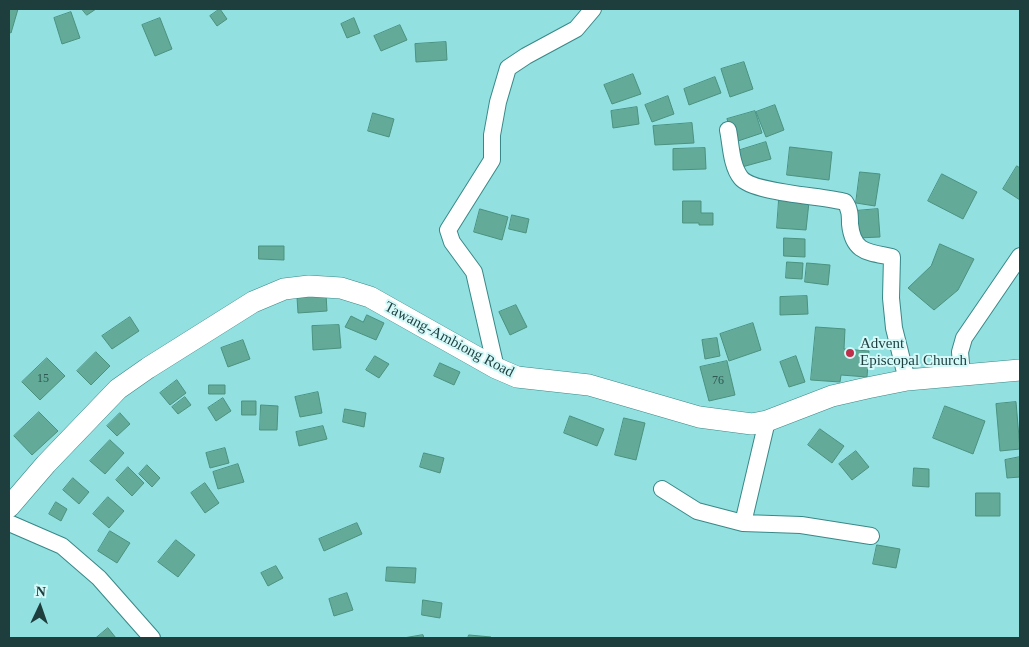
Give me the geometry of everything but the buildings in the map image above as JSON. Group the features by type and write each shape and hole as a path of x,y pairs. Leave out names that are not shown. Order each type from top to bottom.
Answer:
{"main road":[{"name":"Tawang-Ambiong Road","path":"9,507 46,464 118,389 253,302 284,289 309,286 341,288 370,297 496,368 517,377 589,385 698,417 752,424 767,421 832,396 907,380 1020,370"}],"street":[{"path":"496,368 474,272 452,242 448,230 492,160 493,127 508,68 526,56 576,30 593,9"},
{"path":"728,130 737,170 740,178 746,183 784,192 845,202 849,208 853,240 858,246 866,251 892,257 891,298 894,328 907,380"},
{"path":"962,375 960,352 964,338 1020,256"},
{"path":"744,523 767,421"},
{"path":"662,489 697,511 744,523 801,525 871,536"},
{"path":"9,524 62,546 99,578 152,638"}],"place":[{"name":"Advent Episcopal Church","path":"850,353"}]}
